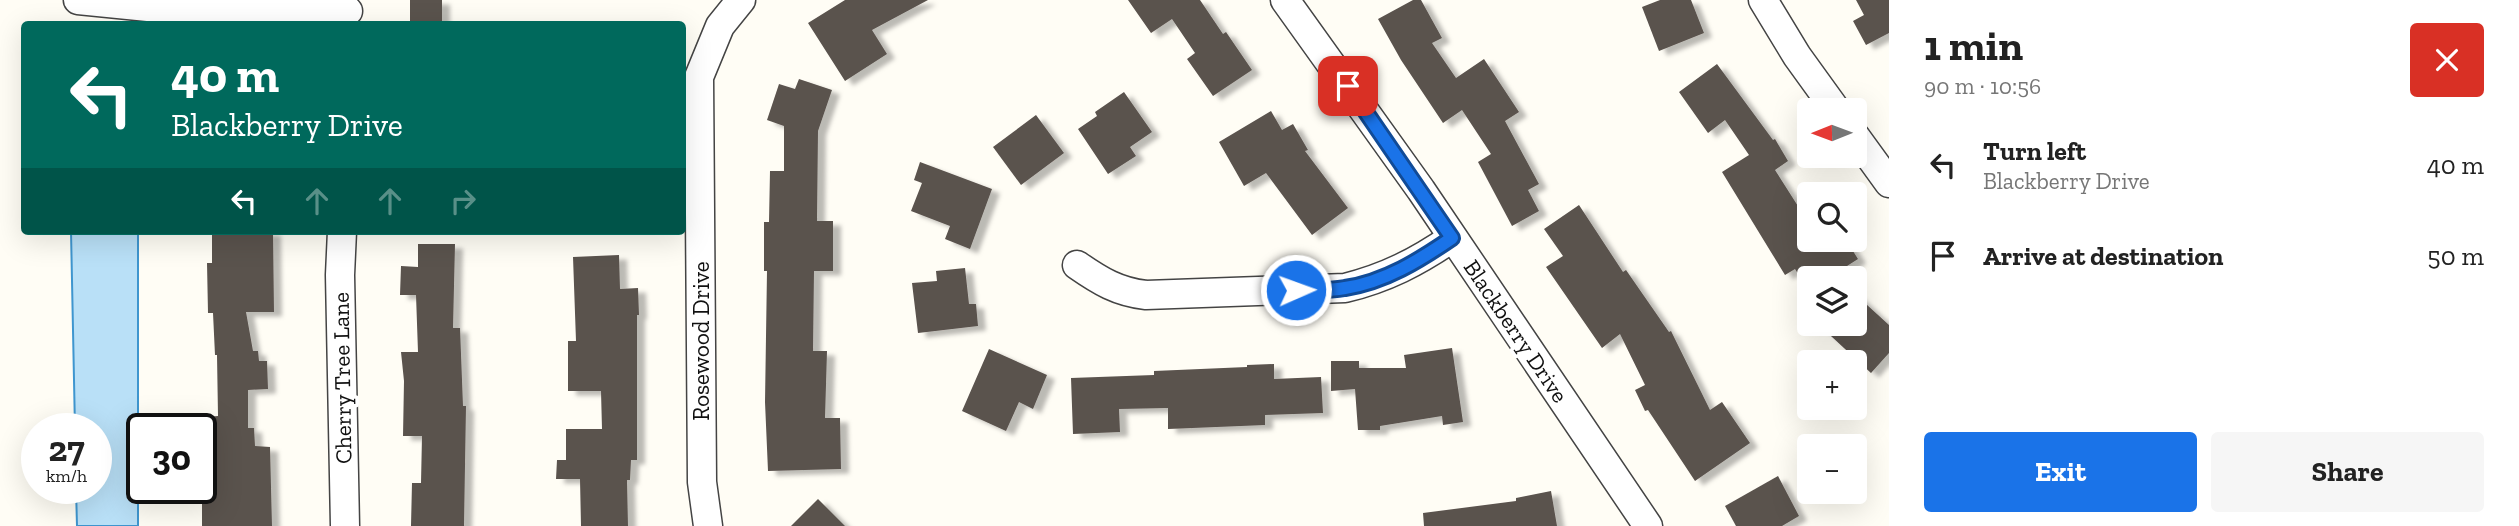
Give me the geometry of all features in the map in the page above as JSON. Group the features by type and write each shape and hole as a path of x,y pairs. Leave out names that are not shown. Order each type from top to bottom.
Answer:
{"street":[{"path":"78,0 168,9 348,12"},
{"name":"Rosewood Drive","path":"708,526 702,482 699,78 720,26 741,0"},
{"name":"Blackberry Drive","path":"1285,0 1421,190 1648,526"},
{"path":"1763,0 1797,56 1827,98"},
{"path":"1867,153 1889,183"},
{"name":"Cherry Tree Lane","path":"342,235 340,275 345,526"},
{"path":"1077,265 1104,284 1127,293 1146,295 1345,288 1368,282 1419,261 1452,238"}],"water":[{"path":"71,235 138,235 138,413 126,413 126,504 138,504 138,526 77,526 76,504 112,504 112,413 75,413"}],"building":[{"path":"410,0 442,0 442,21 410,21"},
{"path":"845,0 928,0 872,30 887,54 845,81 808,23"},
{"path":"1128,0 1200,0 1252,70 1213,96 1187,59 1195,53 1172,19 1151,33"},
{"path":"1413,0 1421,0 1442,38 1432,43 1456,78 1484,59 1519,112 1505,121 1539,184 1528,190 1539,211 1512,226 1478,162 1491,154 1462,110 1443,123 1401,60 1378,19"},
{"path":"1660,0 1691,0 1704,33 1659,51 1642,7"},
{"path":"1856,0 1889,0 1889,33 1866,45 1853,21 1864,15"},
{"path":"1717,64 1773,140 1775,139 1788,161 1775,170 1797,205 1797,252 1854,252 1858,259 1847,266 1797,266 1797,272 1795,269 1785,275 1722,172 1749,155 1725,120 1708,133 1679,92"},
{"path":"799,79 832,90 818,131 817,221 833,221 833,271 814,271 813,351 827,351 825,418 840,418 841,469 768,471 765,402 767,271 764,271 764,222 769,222 770,171 784,171 784,126 767,120 779,84 795,89"},
{"path":"1124,92 1152,132 1130,147 1136,156 1108,174 1078,129 1097,116 1095,112"},
{"path":"1271,111 1282,130 1293,124 1308,150 1305,151 1348,208 1312,235 1266,173 1244,186 1219,142"},
{"path":"1036,115 1064,153 1021,185 993,147"},
{"path":"920,162 992,189 970,249 945,239 950,226 911,211 922,183 914,180"},
{"path":"1579,205 1623,272 1626,270 1669,332 1671,331 1710,410 1722,402 1750,443 1695,481 1648,410 1645,411 1635,390 1645,385 1620,334 1602,348 1546,267 1563,256 1544,229"},
{"path":"212,235 273,235 274,312 246,312 253,351 258,351 259,361 267,361 268,389 248,390 248,428 254,428 255,446 270,447 272,526 202,526 202,504 217,504 217,355 213,313 208,313 207,263 212,263"},
{"path":"418,244 455,244 453,328 460,328 463,406 466,406 464,526 411,526 412,483 421,483 422,436 403,436 404,381 401,352 418,352 416,295 400,295 401,266 418,267"},
{"path":"619,255 620,289 638,288 639,315 637,460 631,460 630,480 627,480 628,526 581,526 580,479 556,479 557,460 566,460 566,429 602,429 601,391 568,391 568,341 576,341 573,257"},
{"path":"965,268 969,304 976,304 978,326 918,333 912,283 937,281 936,271"},
{"path":"1867,305 1889,325 1889,353 1871,373 1867,369 1867,350 1846,350 1831,336 1867,336"},
{"path":"1452,348 1463,422 1443,425 1442,416 1380,426 1380,430 1358,430 1355,389 1331,391 1331,361 1359,361 1359,368 1406,368 1404,355"},
{"path":"989,349 1047,375 1033,409 1019,402 1006,431 962,411"},
{"path":"1274,364 1274,379 1321,377 1323,413 1265,415 1265,425 1168,429 1168,408 1119,409 1120,432 1073,434 1071,378 1154,375 1154,371"},
{"path":"1778,476 1799,516 1782,526 1736,526 1725,506"},
{"path":"1551,491 1557,526 1424,526 1423,513 1516,501 1516,498"},
{"path":"818,499 845,526 791,526"}],"route":[{"path":"1296,290 1345,288 1368,282 1419,261 1452,238 1348,86"}]}
